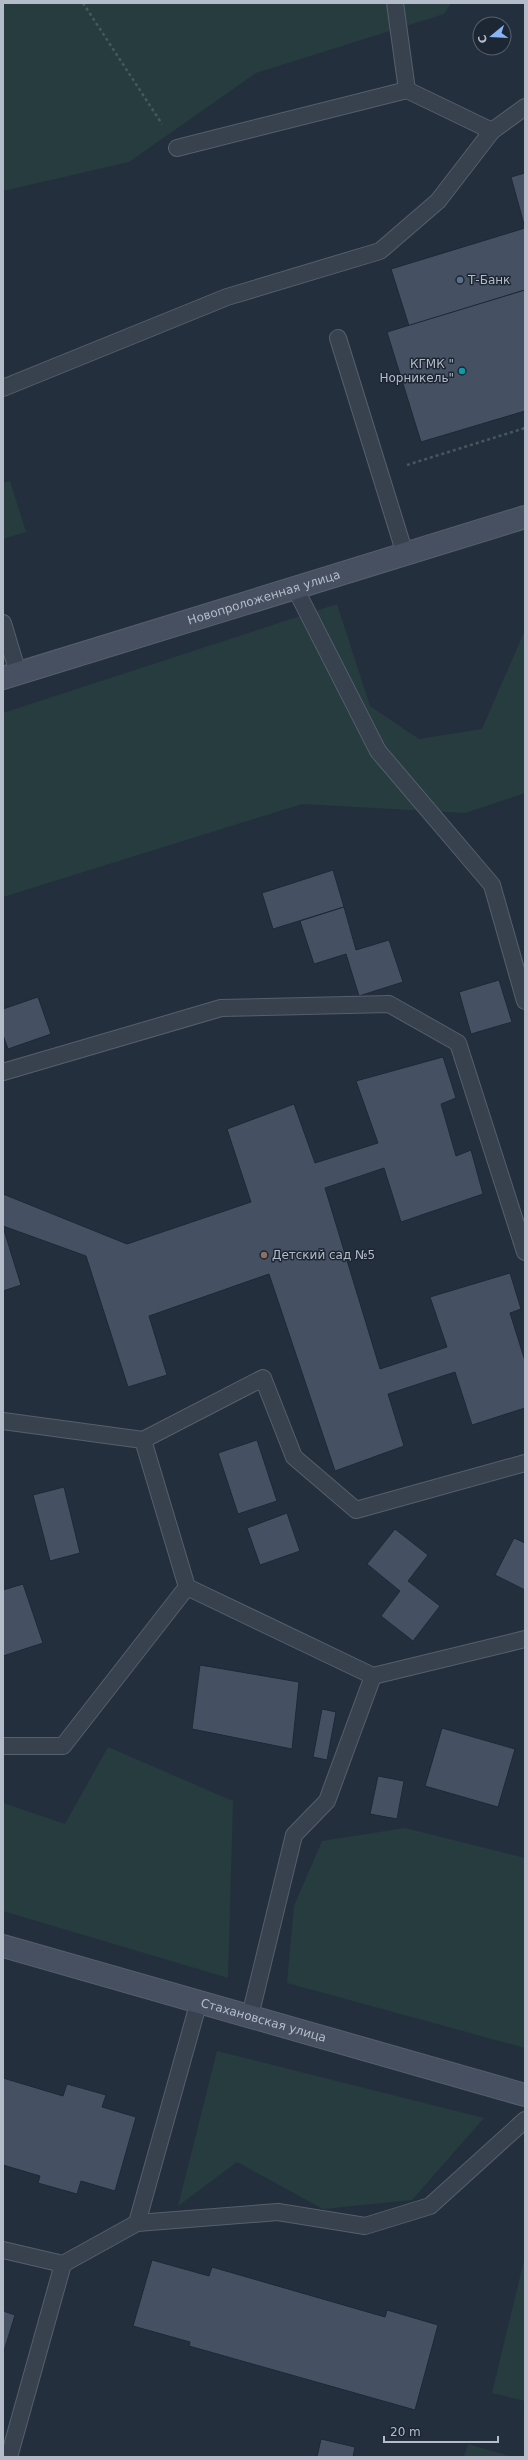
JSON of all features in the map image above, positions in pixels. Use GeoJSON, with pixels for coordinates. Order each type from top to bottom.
{"type":"FeatureCollection","features":[{"type":"Feature","properties":{"kind":"street","name":"Новопроложенная улица"},"geometry":{"type":"LineString","coordinates":[[11,675],[525,517]]}},
{"type":"Feature","properties":{"kind":"street","name":"Стахановская улица"},"geometry":{"type":"LineString","coordinates":[[3,1946],[525,2095]]}},
{"type":"Feature","properties":{"kind":"lane"},"geometry":{"type":"LineString","coordinates":[[395,3],[407,90]]}},
{"type":"Feature","properties":{"kind":"lane"},"geometry":{"type":"LineString","coordinates":[[177,148],[407,90],[492,131]]}},
{"type":"Feature","properties":{"kind":"lane"},"geometry":{"type":"LineString","coordinates":[[3,388],[227,297],[380,251],[438,201],[492,131],[525,107]]}},
{"type":"Feature","properties":{"kind":"lane"},"geometry":{"type":"LineString","coordinates":[[338,338],[406,554]]}},
{"type":"Feature","properties":{"kind":"lane"},"geometry":{"type":"LineString","coordinates":[[295,588],[378,751],[492,885],[525,1001]]}},
{"type":"Feature","properties":{"kind":"lane"},"geometry":{"type":"LineString","coordinates":[[3,623],[11,675]]}},
{"type":"Feature","properties":{"kind":"lane"},"geometry":{"type":"LineString","coordinates":[[3,1072],[221,1008],[389,1004],[458,1043],[525,1252]]}},
{"type":"Feature","properties":{"kind":"lane"},"geometry":{"type":"LineString","coordinates":[[3,1421],[143,1440],[263,1378],[294,1457],[356,1510],[525,1463]]}},
{"type":"Feature","properties":{"kind":"lane"},"geometry":{"type":"LineString","coordinates":[[143,1440],[187,1587],[373,1676],[525,1639]]}},
{"type":"Feature","properties":{"kind":"lane"},"geometry":{"type":"LineString","coordinates":[[3,1746],[63,1746],[187,1587]]}},
{"type":"Feature","properties":{"kind":"lane"},"geometry":{"type":"LineString","coordinates":[[250,2016],[294,1834],[327,1801],[373,1676]]}},
{"type":"Feature","properties":{"kind":"lane"},"geometry":{"type":"LineString","coordinates":[[137,2223],[198,2002]]}},
{"type":"Feature","properties":{"kind":"lane"},"geometry":{"type":"LineString","coordinates":[[3,2250],[63,2264],[137,2223],[278,2212],[365,2226],[430,2206],[525,2120]]}},
{"type":"Feature","properties":{"kind":"lane"},"geometry":{"type":"LineString","coordinates":[[9,2457],[63,2264]]}},
{"type":"Feature","properties":{"kind":"path"},"geometry":{"type":"LineString","coordinates":[[83,3],[177,148]]}},
{"type":"Feature","properties":{"kind":"path"},"geometry":{"type":"LineString","coordinates":[[380,474],[525,428]]}},
{"type":"Feature","properties":{"kind":"green space"},"geometry":{"type":"Polygon","coordinates":[[[3,3],[451,3],[444,14],[256,73],[129,162],[3,191],[3,3]]]}},
{"type":"Feature","properties":{"kind":"green space"},"geometry":{"type":"Polygon","coordinates":[[[10,481],[26,532],[3,539],[3,483],[10,481]]]}},
{"type":"Feature","properties":{"kind":"green space"},"geometry":{"type":"Polygon","coordinates":[[[337,604],[370,706],[419,739],[482,729],[525,630],[525,793],[465,813],[302,804],[3,897],[3,713],[337,604]]]}},
{"type":"Feature","properties":{"kind":"green space"},"geometry":{"type":"Polygon","coordinates":[[[108,1747],[233,1801],[228,1978],[3,1911],[3,1803],[65,1824],[108,1747]]]}},
{"type":"Feature","properties":{"kind":"green space"},"geometry":{"type":"Polygon","coordinates":[[[405,1828],[525,1858],[525,2048],[287,1983],[294,1906],[322,1841],[405,1828]]]}},
{"type":"Feature","properties":{"kind":"green space"},"geometry":{"type":"Polygon","coordinates":[[[217,2051],[484,2118],[412,2200],[323,2209],[237,2162],[178,2206],[217,2051]]]}},
{"type":"Feature","properties":{"kind":"green space"},"geometry":{"type":"Polygon","coordinates":[[[525,2256],[525,2401],[492,2393],[525,2256]]]}},
{"type":"Feature","properties":{"kind":"green space"},"geometry":{"type":"Polygon","coordinates":[[[468,2444],[513,2457],[464,2457],[468,2444]]]}},
{"type":"Feature","properties":{"kind":"building"},"geometry":{"type":"Polygon","coordinates":[[[525,173],[525,228],[511,177],[525,173]]]}},
{"type":"Feature","properties":{"kind":"building","name":"Т-Банк"},"geometry":{"type":"Polygon","coordinates":[[[525,228],[525,290],[409,326],[391,269],[525,228]]]}},
{"type":"Feature","properties":{"kind":"building","name":"КГМК \" Норникель\""},"geometry":{"type":"Polygon","coordinates":[[[525,290],[525,411],[421,442],[387,332],[525,290]]]}},
{"type":"Feature","properties":{"kind":"building"},"geometry":{"type":"Polygon","coordinates":[[[333,870],[344,907],[273,929],[262,893],[333,870]]]}},
{"type":"Feature","properties":{"kind":"building"},"geometry":{"type":"Polygon","coordinates":[[[344,907],[356,950],[389,940],[403,982],[359,996],[346,954],[314,964],[300,921],[344,907]]]}},
{"type":"Feature","properties":{"kind":"building"},"geometry":{"type":"Polygon","coordinates":[[[499,980],[512,1022],[471,1034],[459,992],[499,980]]]}},
{"type":"Feature","properties":{"kind":"building"},"geometry":{"type":"Polygon","coordinates":[[[38,997],[51,1034],[8,1049],[3,1035],[3,1009],[38,997]]]}},
{"type":"Feature","properties":{"kind":"building"},"geometry":{"type":"Polygon","coordinates":[[[443,1057],[456,1098],[441,1104],[456,1156],[471,1150],[483,1194],[401,1222],[384,1168],[325,1188],[380,1369],[447,1347],[430,1297],[510,1273],[521,1309],[510,1313],[525,1361],[525,1408],[472,1425],[455,1372],[388,1394],[404,1446],[335,1471],[269,1274],[149,1316],[167,1375],[128,1387],[86,1256],[3,1226],[3,1194],[127,1244],[251,1202],[227,1129],[294,1104],[315,1163],[378,1143],[356,1081],[443,1057]]]}},
{"type":"Feature","properties":{"kind":"building"},"geometry":{"type":"Polygon","coordinates":[[[3,1227],[21,1285],[3,1291],[3,1227]]]}},
{"type":"Feature","properties":{"kind":"building"},"geometry":{"type":"Polygon","coordinates":[[[257,1440],[277,1501],[238,1514],[218,1453],[257,1440]]]}},
{"type":"Feature","properties":{"kind":"building"},"geometry":{"type":"Polygon","coordinates":[[[64,1487],[80,1553],[50,1561],[33,1495],[64,1487]]]}},
{"type":"Feature","properties":{"kind":"building"},"geometry":{"type":"Polygon","coordinates":[[[287,1513],[300,1551],[260,1565],[247,1528],[287,1513]]]}},
{"type":"Feature","properties":{"kind":"building"},"geometry":{"type":"Polygon","coordinates":[[[395,1529],[428,1555],[408,1581],[440,1606],[413,1641],[381,1616],[400,1591],[367,1564],[395,1529]]]}},
{"type":"Feature","properties":{"kind":"building"},"geometry":{"type":"Polygon","coordinates":[[[514,1538],[525,1543],[525,1590],[495,1575],[514,1538]]]}},
{"type":"Feature","properties":{"kind":"building"},"geometry":{"type":"Polygon","coordinates":[[[23,1584],[43,1643],[3,1656],[3,1590],[23,1584]]]}},
{"type":"Feature","properties":{"kind":"building"},"geometry":{"type":"Polygon","coordinates":[[[200,1665],[299,1682],[292,1749],[192,1729],[200,1665]]]}},
{"type":"Feature","properties":{"kind":"building"},"geometry":{"type":"Polygon","coordinates":[[[322,1709],[336,1712],[327,1760],[313,1757],[322,1709]]]}},
{"type":"Feature","properties":{"kind":"building"},"geometry":{"type":"Polygon","coordinates":[[[442,1728],[515,1749],[498,1807],[425,1786],[442,1728]]]}},
{"type":"Feature","properties":{"kind":"building"},"geometry":{"type":"Polygon","coordinates":[[[378,1776],[404,1781],[397,1819],[370,1814],[378,1776]]]}},
{"type":"Feature","properties":{"kind":"building"},"geometry":{"type":"Polygon","coordinates":[[[3,2078],[63,2096],[67,2084],[106,2095],[102,2107],[136,2117],[115,2191],[81,2181],[77,2194],[38,2183],[40,2176],[3,2165],[3,2078]]]}},
{"type":"Feature","properties":{"kind":"building"},"geometry":{"type":"Polygon","coordinates":[[[152,2260],[209,2276],[212,2267],[385,2317],[387,2310],[438,2325],[415,2410],[189,2346],[190,2342],[133,2326],[152,2260]]]}},
{"type":"Feature","properties":{"kind":"building"},"geometry":{"type":"Polygon","coordinates":[[[3,2311],[15,2315],[3,2354],[3,2311]]]}},
{"type":"Feature","properties":{"kind":"building"},"geometry":{"type":"Polygon","coordinates":[[[321,2439],[355,2447],[353,2457],[317,2457],[321,2439]]]}},
{"type":"Feature","properties":{"kind":"place","name":"Т-Банк"},"geometry":{"type":"Point","coordinates":[460,280]}},
{"type":"Feature","properties":{"kind":"place","name":"КГМК \" Норникель\""},"geometry":{"type":"Point","coordinates":[462,371]}},
{"type":"Feature","properties":{"kind":"place","name":"Детский сад №5"},"geometry":{"type":"Point","coordinates":[264,1255]}}]}
